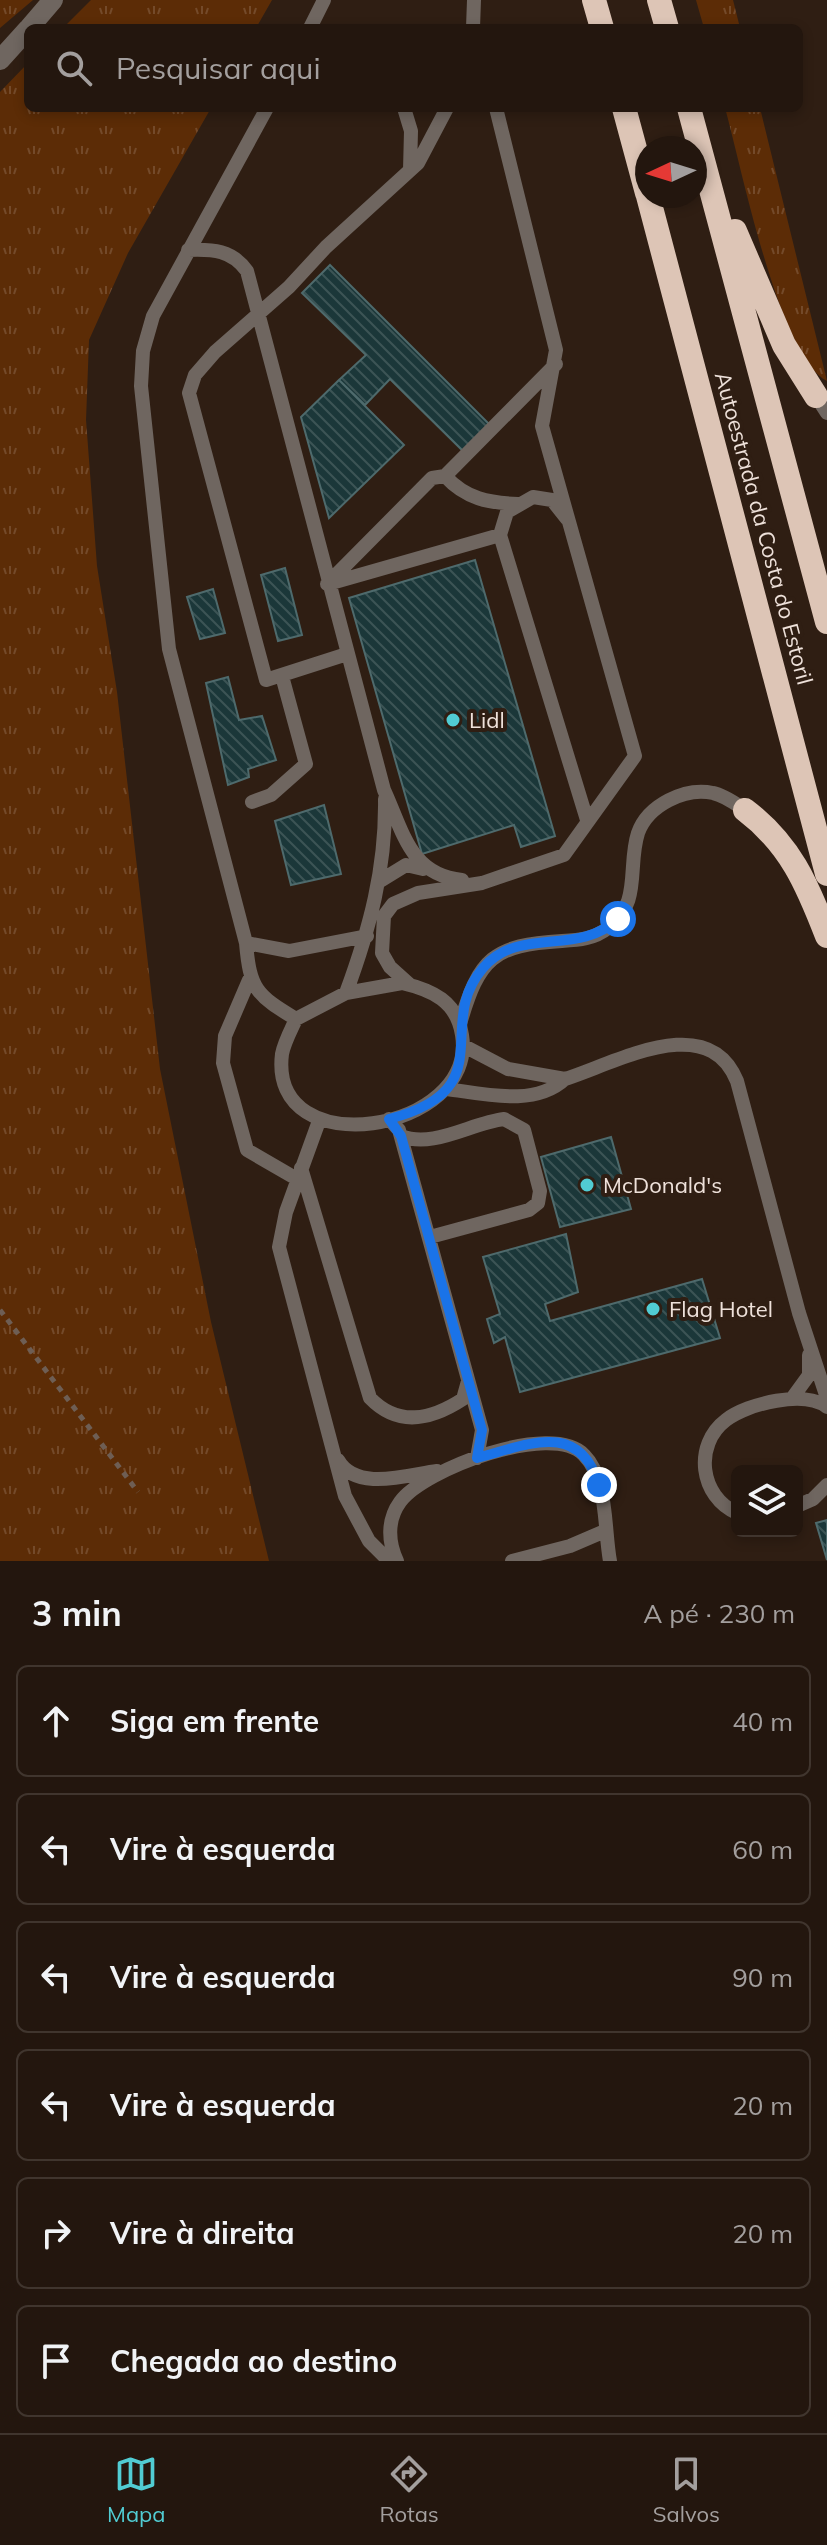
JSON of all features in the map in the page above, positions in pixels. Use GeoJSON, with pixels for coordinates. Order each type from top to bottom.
{"type":"FeatureCollection","features":[{"type":"Feature","properties":{"kind":"highway"},"geometry":{"type":"LineString","coordinates":[[594,0],[601,24]]}},
{"type":"Feature","properties":{"kind":"highway"},"geometry":{"type":"LineString","coordinates":[[659,0],[666,24]]}},
{"type":"Feature","properties":{"kind":"highway","name":"Autoestrada da Costa do Estoril"},"geometry":{"type":"LineString","coordinates":[[625,112],[635,150]]}},
{"type":"Feature","properties":{"kind":"highway","name":"Autoestrada da Costa do Estoril"},"geometry":{"type":"LineString","coordinates":[[690,112],[697,136]]}},
{"type":"Feature","properties":{"kind":"highway"},"geometry":{"type":"LineString","coordinates":[[707,167],[777,332],[823,403]]}},
{"type":"Feature","properties":{"kind":"highway","name":"Autoestrada da Costa do Estoril"},"geometry":{"type":"LineString","coordinates":[[707,174],[827,622]]}},
{"type":"Feature","properties":{"kind":"highway","name":"Autoestrada da Costa do Estoril"},"geometry":{"type":"LineString","coordinates":[[650,208],[827,874]]}},
{"type":"Feature","properties":{"kind":"highway"},"geometry":{"type":"LineString","coordinates":[[745,810],[773,831],[790,855],[827,936]]}},
{"type":"Feature","properties":{"kind":"street"},"geometry":{"type":"LineString","coordinates":[[32,24],[53,0]]}},
{"type":"Feature","properties":{"kind":"street"},"geometry":{"type":"LineString","coordinates":[[0,60],[24,33]]}},
{"type":"Feature","properties":{"kind":"lane"},"geometry":{"type":"LineString","coordinates":[[312,24],[325,0]]}},
{"type":"Feature","properties":{"kind":"lane"},"geometry":{"type":"LineString","coordinates":[[321,24],[325,0]]}},
{"type":"Feature","properties":{"kind":"lane"},"geometry":{"type":"LineString","coordinates":[[473,24],[474,0]]}},
{"type":"Feature","properties":{"kind":"lane"},"geometry":{"type":"LineString","coordinates":[[265,112],[188,250],[149,328],[142,360],[142,400],[169,649],[246,943],[249,980],[225,1036],[223,1063],[247,1150],[301,1168]]}},
{"type":"Feature","properties":{"kind":"lane"},"geometry":{"type":"LineString","coordinates":[[405,112],[411,131],[410,171]]}},
{"type":"Feature","properties":{"kind":"lane"},"geometry":{"type":"LineString","coordinates":[[347,654],[266,680],[189,393],[202,367],[418,163],[445,112]]}},
{"type":"Feature","properties":{"kind":"lane"},"geometry":{"type":"LineString","coordinates":[[410,985],[390,967],[382,953],[384,916],[393,904],[418,893],[482,883],[564,855],[635,756],[573,527],[542,426],[556,364],[556,350],[497,112]]}},
{"type":"Feature","properties":{"kind":"lane"},"geometry":{"type":"LineString","coordinates":[[188,250],[210,249],[239,259],[247,271],[327,584],[384,790],[416,860],[445,879],[482,883]]}},
{"type":"Feature","properties":{"kind":"lane"},"geometry":{"type":"LineString","coordinates":[[327,584],[432,478],[445,476],[556,364]]}},
{"type":"Feature","properties":{"kind":"lane"},"geometry":{"type":"LineString","coordinates":[[445,476],[456,488],[486,503],[518,504]]}},
{"type":"Feature","properties":{"kind":"lane"},"geometry":{"type":"LineString","coordinates":[[573,527],[552,500],[533,497],[507,512],[500,535],[587,820]]}},
{"type":"Feature","properties":{"kind":"lane"},"geometry":{"type":"LineString","coordinates":[[327,584],[500,535]]}},
{"type":"Feature","properties":{"kind":"lane"},"geometry":{"type":"LineString","coordinates":[[252,802],[271,795],[306,764],[282,676]]}},
{"type":"Feature","properties":{"kind":"lane"},"geometry":{"type":"LineString","coordinates":[[346,993],[367,936],[380,881],[384,790]]}},
{"type":"Feature","properties":{"kind":"lane"},"geometry":{"type":"LineString","coordinates":[[460,1024],[472,984],[484,967],[500,954],[527,944],[593,937],[618,919],[631,894],[637,835],[655,809],[674,798],[715,793],[745,810]]}},
{"type":"Feature","properties":{"kind":"lane"},"geometry":{"type":"LineString","coordinates":[[380,881],[406,865],[431,870]]}},
{"type":"Feature","properties":{"kind":"lane"},"geometry":{"type":"LineString","coordinates":[[246,943],[289,951],[367,936]]}},
{"type":"Feature","properties":{"kind":"lane"},"geometry":{"type":"LineString","coordinates":[[249,980],[271,1005],[296,1019]]}},
{"type":"Feature","properties":{"kind":"lane"},"geometry":{"type":"LineString","coordinates":[[402,983],[427,989],[450,1003],[460,1024],[464,1046],[458,1075],[447,1089],[414,1113],[389,1119],[319,1121],[298,1109],[284,1083],[282,1053],[296,1019],[346,993],[402,983]]}},
{"type":"Feature","properties":{"kind":"lane"},"geometry":{"type":"LineString","coordinates":[[447,1089],[531,1096],[553,1090],[565,1079],[682,1043],[711,1048],[729,1063],[737,1081],[806,1337],[827,1398]]}},
{"type":"Feature","properties":{"kind":"lane"},"geometry":{"type":"LineString","coordinates":[[464,1046],[508,1069],[565,1079]]}},
{"type":"Feature","properties":{"kind":"lane"},"geometry":{"type":"LineString","coordinates":[[389,1119],[401,1136],[482,1430],[477,1458]]}},
{"type":"Feature","properties":{"kind":"lane"},"geometry":{"type":"LineString","coordinates":[[401,1136],[412,1140],[428,1139],[504,1119],[524,1130],[540,1191],[538,1203],[529,1210],[430,1237]]}},
{"type":"Feature","properties":{"kind":"lane"},"geometry":{"type":"LineString","coordinates":[[319,1121],[279,1237],[349,1506],[369,1541],[389,1561]]}},
{"type":"Feature","properties":{"kind":"lane"},"geometry":{"type":"LineString","coordinates":[[301,1168],[370,1398],[385,1414],[405,1419],[452,1406],[463,1399],[468,1381]]}},
{"type":"Feature","properties":{"kind":"lane"},"geometry":{"type":"LineString","coordinates":[[793,1397],[809,1375],[806,1337]]}},
{"type":"Feature","properties":{"kind":"lane"},"geometry":{"type":"LineString","coordinates":[[731,1510],[722,1505],[708,1485],[704,1459],[710,1441],[731,1417],[793,1397],[814,1400],[827,1407]]}},
{"type":"Feature","properties":{"kind":"lane"},"geometry":{"type":"LineString","coordinates":[[397,1561],[390,1526],[396,1508],[412,1491],[448,1470],[477,1458],[549,1442],[576,1448],[594,1471],[610,1561]]}},
{"type":"Feature","properties":{"kind":"lane"},"geometry":{"type":"LineString","coordinates":[[333,1453],[342,1468],[356,1477],[367,1479],[448,1470]]}},
{"type":"Feature","properties":{"kind":"lane"},"geometry":{"type":"LineString","coordinates":[[803,1503],[813,1499],[827,1485]]}},
{"type":"Feature","properties":{"kind":"lane"},"geometry":{"type":"LineString","coordinates":[[512,1561],[570,1546],[605,1531]]}},
{"type":"Feature","properties":{"kind":"path"},"geometry":{"type":"LineString","coordinates":[[0,1310],[138,1492]]}},
{"type":"Feature","properties":{"kind":"green space"},"geometry":{"type":"Polygon","coordinates":[[[0,0],[33,0],[0,28],[0,0]]]}},
{"type":"Feature","properties":{"kind":"green space"},"geometry":{"type":"Polygon","coordinates":[[[91,0],[272,0],[258,24],[67,24],[91,0]]]}},
{"type":"Feature","properties":{"kind":"green space"},"geometry":{"type":"Polygon","coordinates":[[[696,0],[733,0],[739,24],[703,24],[696,0]]]}},
{"type":"Feature","properties":{"kind":"green space"},"geometry":{"type":"Polygon","coordinates":[[[24,67],[24,112],[209,112],[128,253],[89,340],[86,420],[97,566],[117,692],[160,1069],[211,1322],[269,1561],[0,1561],[0,92],[24,67]]]}},
{"type":"Feature","properties":{"kind":"green space"},"geometry":{"type":"Polygon","coordinates":[[[726,112],[761,112],[827,381],[809,365],[793,337],[764,257],[726,112]]]}},
{"type":"Feature","properties":{"kind":"building"},"geometry":{"type":"Polygon","coordinates":[[[330,265],[491,426],[464,452],[390,379],[365,405],[339,380],[366,355],[302,293],[330,265]]]}},
{"type":"Feature","properties":{"kind":"building"},"geometry":{"type":"Polygon","coordinates":[[[339,380],[404,445],[329,518],[301,417],[339,380]]]}},
{"type":"Feature","properties":{"kind":"building","name":"Lidl"},"geometry":{"type":"Polygon","coordinates":[[[475,560],[555,836],[521,847],[514,825],[422,854],[349,598],[475,560]]]}},
{"type":"Feature","properties":{"kind":"building"},"geometry":{"type":"Polygon","coordinates":[[[285,568],[302,635],[278,641],[261,575],[285,568]]]}},
{"type":"Feature","properties":{"kind":"building"},"geometry":{"type":"Polygon","coordinates":[[[213,589],[225,633],[200,639],[187,597],[213,589]]]}},
{"type":"Feature","properties":{"kind":"building"},"geometry":{"type":"Polygon","coordinates":[[[228,677],[239,720],[262,716],[276,760],[248,769],[249,777],[228,785],[206,683],[228,677]]]}},
{"type":"Feature","properties":{"kind":"building"},"geometry":{"type":"Polygon","coordinates":[[[324,805],[341,874],[291,885],[275,821],[324,805]]]}},
{"type":"Feature","properties":{"kind":"building","name":"McDonald's"},"geometry":{"type":"Polygon","coordinates":[[[611,1137],[631,1209],[560,1227],[541,1157],[611,1137]]]}},
{"type":"Feature","properties":{"kind":"building","name":"Flag Hotel"},"geometry":{"type":"Polygon","coordinates":[[[566,1234],[578,1292],[545,1304],[550,1321],[702,1279],[720,1338],[520,1392],[505,1337],[494,1343],[487,1319],[500,1314],[483,1257],[566,1234]]]}},
{"type":"Feature","properties":{"kind":"building"},"geometry":{"type":"Polygon","coordinates":[[[827,1520],[827,1560],[816,1523],[827,1520]]]}},
{"type":"Feature","properties":{"kind":"place","name":"Lidl"},"geometry":{"type":"Point","coordinates":[453,720]}},
{"type":"Feature","properties":{"kind":"place","name":"McDonald's"},"geometry":{"type":"Point","coordinates":[587,1185]}},
{"type":"Feature","properties":{"kind":"place","name":"Flag Hotel"},"geometry":{"type":"Point","coordinates":[653,1309]}},
{"type":"Feature","properties":{"kind":"route"},"geometry":{"type":"LineString","coordinates":[[599,1485],[583,1453],[559,1442],[527,1445],[477,1458],[482,1430],[401,1136],[389,1119],[414,1113],[447,1089],[458,1075],[464,1046],[460,1024],[472,984],[492,959],[520,945],[593,937],[618,919]]}}]}
